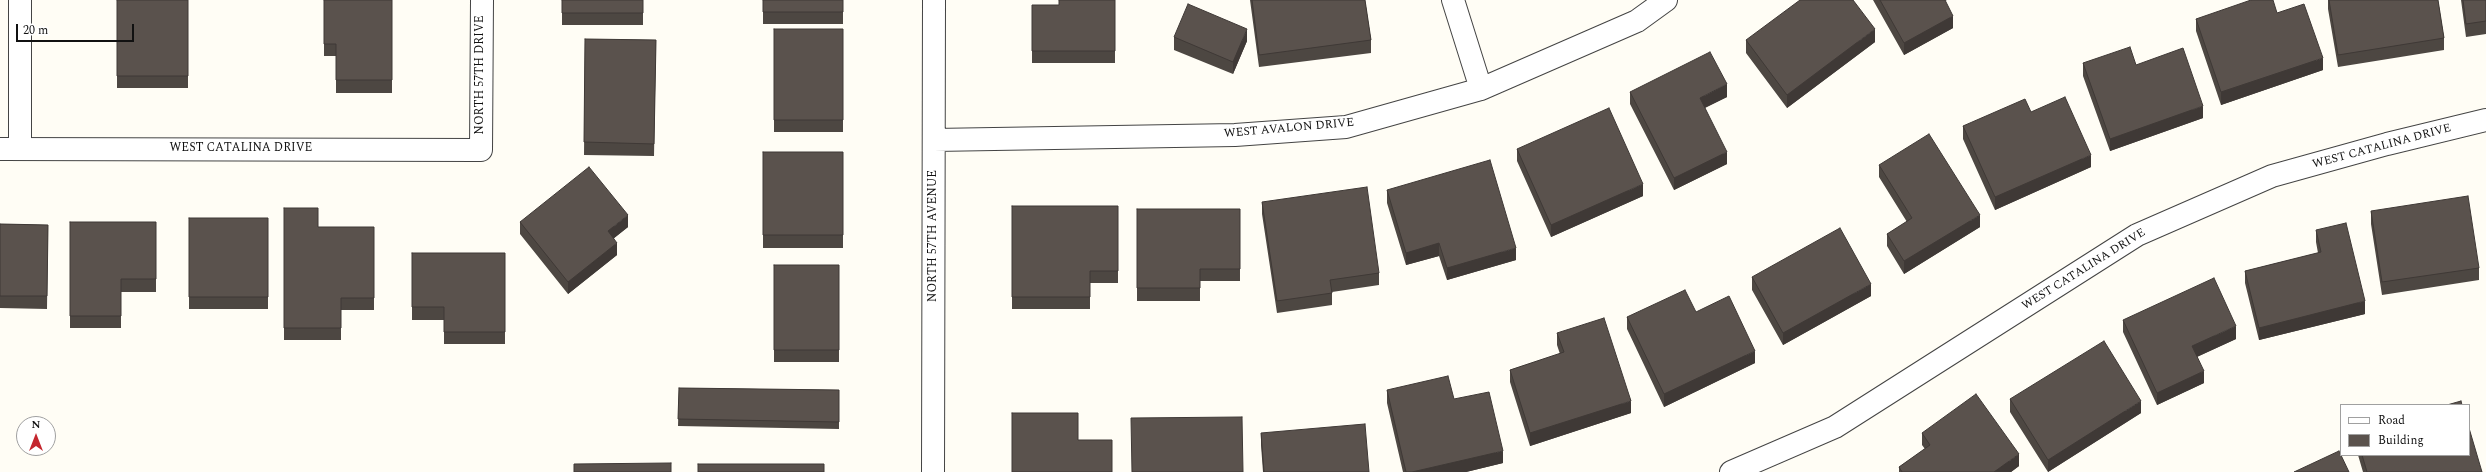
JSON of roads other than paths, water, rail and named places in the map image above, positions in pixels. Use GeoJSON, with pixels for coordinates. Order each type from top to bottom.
{"type":"FeatureCollection","features":[{"type":"Feature","properties":{"kind":"street"},"geometry":{"type":"LineString","coordinates":[[10,149],[20,0]]}},
{"type":"Feature","properties":{"kind":"street","name":"NORTH 57TH DRIVE"},"geometry":{"type":"LineString","coordinates":[[481,150],[482,0]]}},
{"type":"Feature","properties":{"kind":"street","name":"NORTH 57TH AVENUE"},"geometry":{"type":"LineString","coordinates":[[933,472],[934,0]]}},
{"type":"Feature","properties":{"kind":"street"},"geometry":{"type":"LineString","coordinates":[[1453,0],[1481,89]]}},
{"type":"Feature","properties":{"kind":"street","name":"WEST AVALON DRIVE"},"geometry":{"type":"LineString","coordinates":[[934,140],[1235,135],[1346,127],[1481,89],[1637,22],[1666,0]]}},
{"type":"Feature","properties":{"kind":"street","name":"WEST CATALINA DRIVE"},"geometry":{"type":"LineString","coordinates":[[1731,472],[1835,427],[2137,235],[2272,176],[2387,144],[2486,120]]}},
{"type":"Feature","properties":{"kind":"street","name":"WEST CATALINA DRIVE"},"geometry":{"type":"LineString","coordinates":[[10,149],[481,150]]}}]}
